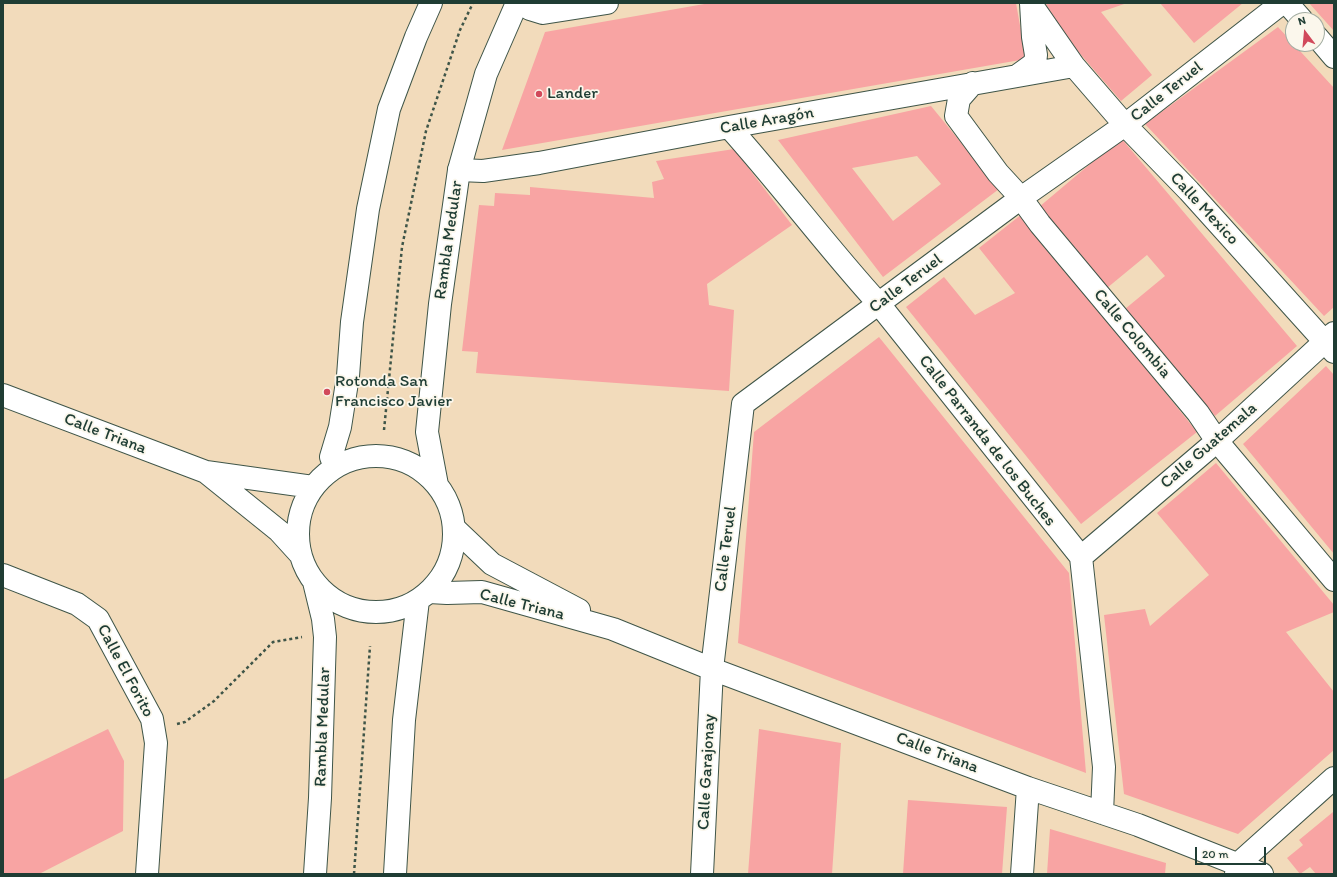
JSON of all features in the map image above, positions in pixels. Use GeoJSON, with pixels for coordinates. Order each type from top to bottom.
{"type":"FeatureCollection","features":[{"type":"Feature","properties":{"kind":"street"},"geometry":{"type":"LineString","coordinates":[[335,467],[331,457],[340,427],[348,376],[352,322],[368,209],[389,109],[416,37],[431,3]]}},
{"type":"Feature","properties":{"kind":"street","name":"Rambla Medular"},"geometry":{"type":"LineString","coordinates":[[437,485],[427,432],[440,304],[459,170],[486,74],[517,3]]}},
{"type":"Feature","properties":{"kind":"street"},"geometry":{"type":"LineString","coordinates":[[521,3],[530,9],[543,13],[607,3]]}},
{"type":"Feature","properties":{"kind":"street","name":"Calle Teruel"},"geometry":{"type":"LineString","coordinates":[[712,669],[744,404],[1021,198],[1125,125],[1282,3]]}},
{"type":"Feature","properties":{"kind":"street"},"geometry":{"type":"LineString","coordinates":[[1287,3],[1295,12]]}},
{"type":"Feature","properties":{"kind":"street"},"geometry":{"type":"LineString","coordinates":[[1017,76],[1035,62],[1036,55],[1031,4]]}},
{"type":"Feature","properties":{"kind":"street","name":"Calle Mexico"},"geometry":{"type":"LineString","coordinates":[[1031,4],[1074,66],[1125,125],[1331,342]]}},
{"type":"Feature","properties":{"kind":"street"},"geometry":{"type":"LineString","coordinates":[[1325,46],[1334,57]]}},
{"type":"Feature","properties":{"kind":"street","name":"Calle Aragón"},"geometry":{"type":"LineString","coordinates":[[459,170],[483,171],[539,163],[729,127],[1074,66]]}},
{"type":"Feature","properties":{"kind":"street","name":"Calle Colombia"},"geometry":{"type":"LineString","coordinates":[[973,83],[959,99],[956,116],[998,173],[1021,198],[1040,224],[1198,413],[1218,441],[1334,580]]}},
{"type":"Feature","properties":{"kind":"street","name":"Calle Parranda de los Buches"},"geometry":{"type":"LineString","coordinates":[[729,127],[857,280],[879,304],[1081,557]]}},
{"type":"Feature","properties":{"kind":"street","name":"Calle Guatemala"},"geometry":{"type":"LineString","coordinates":[[1081,557],[1218,441],[1331,342]]}},
{"type":"Feature","properties":{"kind":"street","name":"Calle Triana"},"geometry":{"type":"LineString","coordinates":[[3,395],[206,472],[313,487]]}},
{"type":"Feature","properties":{"kind":"street"},"geometry":{"type":"LineString","coordinates":[[389,457],[415,467],[437,485],[449,506],[454,528],[452,552],[444,574],[423,596],[396,610],[372,612],[349,608],[328,596],[314,582],[299,553],[298,522],[304,504],[313,487],[335,467],[361,458],[389,457]]}},
{"type":"Feature","properties":{"kind":"street","name":"Calle Triana"},"geometry":{"type":"LineString","coordinates":[[206,472],[279,531],[299,553]]}},
{"type":"Feature","properties":{"kind":"street","name":"Calle Triana"},"geometry":{"type":"LineString","coordinates":[[454,528],[492,564],[613,629]]}},
{"type":"Feature","properties":{"kind":"street"},"geometry":{"type":"LineString","coordinates":[[1081,557],[1104,767],[1102,813]]}},
{"type":"Feature","properties":{"kind":"street","name":"Calle El Forito"},"geometry":{"type":"LineString","coordinates":[[3,575],[77,604],[98,619],[152,719],[156,743],[147,874]]}},
{"type":"Feature","properties":{"kind":"street","name":"Rambla Medular"},"geometry":{"type":"LineString","coordinates":[[314,582],[326,637],[320,798],[315,874]]}},
{"type":"Feature","properties":{"kind":"street","name":"Calle Triana"},"geometry":{"type":"LineString","coordinates":[[423,596],[482,592],[613,629],[712,669],[1028,788],[1138,825],[1236,869],[1262,874]]}},
{"type":"Feature","properties":{"kind":"street"},"geometry":{"type":"LineString","coordinates":[[395,874],[404,720],[423,596]]}},
{"type":"Feature","properties":{"kind":"street","name":"Calle Garajonay"},"geometry":{"type":"LineString","coordinates":[[702,874],[712,669]]}},
{"type":"Feature","properties":{"kind":"street"},"geometry":{"type":"LineString","coordinates":[[1236,869],[1334,778]]}},
{"type":"Feature","properties":{"kind":"street"},"geometry":{"type":"LineString","coordinates":[[1022,874],[1028,788]]}},
{"type":"Feature","properties":{"kind":"path"},"geometry":{"type":"LineString","coordinates":[[384,430],[402,247],[426,131],[460,30],[473,3]]}},
{"type":"Feature","properties":{"kind":"path"},"geometry":{"type":"LineString","coordinates":[[154,730],[185,722],[214,701],[273,642],[306,636]]}},
{"type":"Feature","properties":{"kind":"path"},"geometry":{"type":"LineString","coordinates":[[354,874],[370,646]]}},
{"type":"Feature","properties":{"kind":"building"},"geometry":{"type":"Polygon","coordinates":[[[710,3],[1016,3],[1026,59],[502,150],[545,32],[710,3]]]}},
{"type":"Feature","properties":{"kind":"building"},"geometry":{"type":"Polygon","coordinates":[[[1046,3],[1127,3],[1101,12],[1152,75],[1121,101],[1049,18],[1046,3]]]}},
{"type":"Feature","properties":{"kind":"building"},"geometry":{"type":"Polygon","coordinates":[[[1160,3],[1243,3],[1194,43],[1160,3]]]}},
{"type":"Feature","properties":{"kind":"building"},"geometry":{"type":"Polygon","coordinates":[[[1309,3],[1334,3],[1334,31],[1325,21],[1325,12],[1317,12],[1309,3]]]}},
{"type":"Feature","properties":{"kind":"building"},"geometry":{"type":"Polygon","coordinates":[[[1278,27],[1285,35],[1285,52],[1301,52],[1334,88],[1334,307],[1324,316],[1145,124],[1278,27]]]}},
{"type":"Feature","properties":{"kind":"building"},"geometry":{"type":"Polygon","coordinates":[[[931,106],[999,189],[883,277],[778,140],[931,106]],[[917,156],[852,168],[893,221],[941,184],[917,156]]]}},
{"type":"Feature","properties":{"kind":"building"},"geometry":{"type":"Polygon","coordinates":[[[1121,138],[1297,346],[1215,416],[1125,309],[1165,276],[1147,255],[1107,288],[1039,207],[1121,138]]]}},
{"type":"Feature","properties":{"kind":"building"},"geometry":{"type":"Polygon","coordinates":[[[734,149],[792,225],[707,284],[709,305],[734,310],[729,391],[476,373],[478,352],[462,351],[479,205],[494,206],[495,193],[530,195],[530,187],[654,198],[652,182],[664,179],[656,161],[734,149]]]}},
{"type":"Feature","properties":{"kind":"building"},"geometry":{"type":"Polygon","coordinates":[[[1022,214],[1197,432],[1081,524],[906,307],[944,277],[975,315],[1015,293],[979,248],[1022,214]]]}},
{"type":"Feature","properties":{"kind":"building"},"geometry":{"type":"Polygon","coordinates":[[[879,337],[1069,573],[1086,773],[738,643],[754,432],[879,337]]]}},
{"type":"Feature","properties":{"kind":"building"},"geometry":{"type":"Polygon","coordinates":[[[1326,366],[1334,375],[1334,554],[1243,444],[1326,366]]]}},
{"type":"Feature","properties":{"kind":"building"},"geometry":{"type":"Polygon","coordinates":[[[1216,463],[1334,605],[1334,612],[1286,632],[1334,692],[1334,750],[1238,834],[1124,794],[1104,615],[1145,609],[1150,626],[1209,575],[1157,513],[1216,463]]]}},
{"type":"Feature","properties":{"kind":"building"},"geometry":{"type":"Polygon","coordinates":[[[108,729],[124,761],[123,831],[39,874],[3,874],[3,780],[108,729]]]}},
{"type":"Feature","properties":{"kind":"building"},"geometry":{"type":"Polygon","coordinates":[[[759,729],[841,743],[832,874],[748,874],[759,729]]]}},
{"type":"Feature","properties":{"kind":"building"},"geometry":{"type":"Polygon","coordinates":[[[908,800],[1007,807],[1002,874],[903,874],[908,800]]]}},
{"type":"Feature","properties":{"kind":"building"},"geometry":{"type":"Polygon","coordinates":[[[1333,812],[1334,874],[1316,874],[1310,867],[1300,874],[1287,858],[1303,845],[1299,840],[1333,812]]]}},
{"type":"Feature","properties":{"kind":"building"},"geometry":{"type":"Polygon","coordinates":[[[1050,829],[1166,863],[1165,874],[1047,874],[1050,829]]]}},
{"type":"Feature","properties":{"kind":"place","name":"Lander"},"geometry":{"type":"Point","coordinates":[539,94]}},
{"type":"Feature","properties":{"kind":"place","name":"Rotonda San Francisco Javier"},"geometry":{"type":"Point","coordinates":[327,392]}}]}
